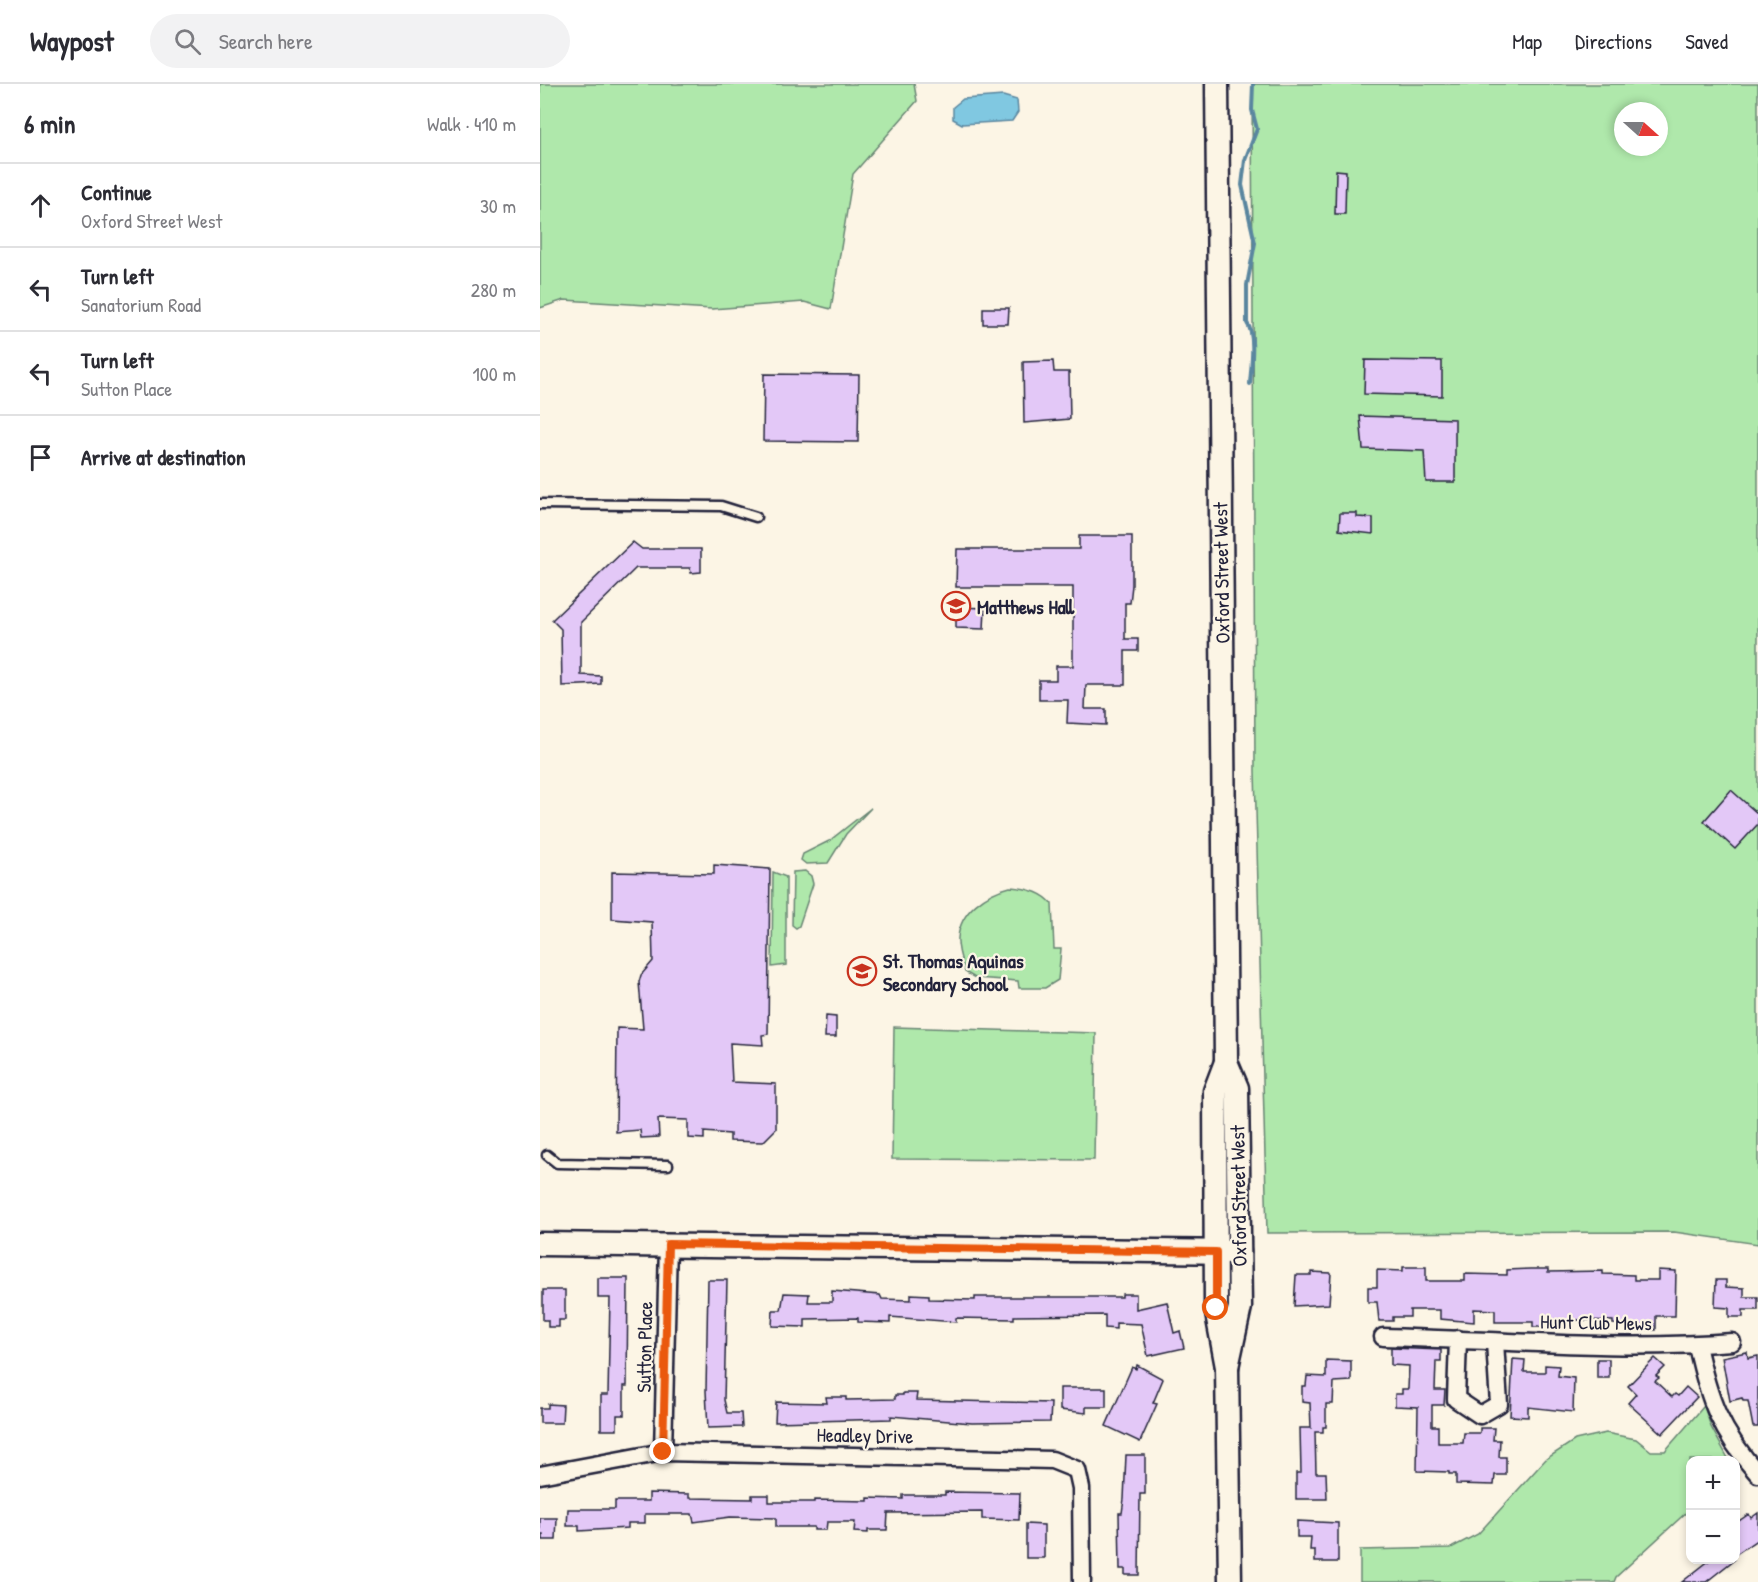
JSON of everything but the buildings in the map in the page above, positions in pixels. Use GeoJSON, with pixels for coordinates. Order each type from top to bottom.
{"type":"FeatureCollection","features":[{"type":"Feature","properties":{"kind":"main road","name":"Oxford Street West"},"geometry":{"type":"LineString","coordinates":[[1217,84],[1226,1062],[1215,1091],[1216,1308],[1227,1367],[1230,1582]]}},
{"type":"Feature","properties":{"kind":"main road","name":"Oxford Street West"},"geometry":{"type":"LineString","coordinates":[[1226,1062],[1237,1088],[1240,1307],[1227,1367]]}},
{"type":"Feature","properties":{"kind":"main road"},"geometry":{"type":"LineString","coordinates":[[540,1244],[1239,1252]]}},
{"type":"Feature","properties":{"kind":"street","name":"Sutton Place"},"geometry":{"type":"LineString","coordinates":[[663,1452],[668,1244]]}},
{"type":"Feature","properties":{"kind":"street","name":"Hunt Club Mews"},"geometry":{"type":"LineString","coordinates":[[1383,1337],[1495,1342],[1697,1345],[1732,1342]]}},
{"type":"Feature","properties":{"kind":"street"},"geometry":{"type":"LineString","coordinates":[[1458,1339],[1456,1399],[1480,1415],[1499,1404],[1495,1342]]}},
{"type":"Feature","properties":{"kind":"street"},"geometry":{"type":"LineString","coordinates":[[1697,1345],[1706,1388],[1720,1420],[1733,1445],[1758,1474]]}},
{"type":"Feature","properties":{"kind":"street","name":"Headley Drive"},"geometry":{"type":"LineString","coordinates":[[540,1475],[663,1452],[1052,1460],[1077,1470],[1081,1488],[1082,1582]]}},
{"type":"Feature","properties":{"kind":"lane"},"geometry":{"type":"LineString","coordinates":[[540,504],[721,506],[756,517]]}},
{"type":"Feature","properties":{"kind":"lane"},"geometry":{"type":"LineString","coordinates":[[548,1155],[557,1163],[668,1165]]}},
{"type":"Feature","properties":{"kind":"green space"},"geometry":{"type":"Polygon","coordinates":[[[540,84],[914,84],[917,101],[853,174],[831,309],[804,302],[712,309],[564,300],[540,308],[540,84]]]}},
{"type":"Feature","properties":{"kind":"green space"},"geometry":{"type":"Polygon","coordinates":[[[1252,84],[1758,84],[1758,1244],[1674,1232],[1267,1233],[1255,771],[1252,84]]]}},
{"type":"Feature","properties":{"kind":"green space"},"geometry":{"type":"Polygon","coordinates":[[[871,808],[846,834],[828,863],[806,864],[801,860],[803,854],[829,841],[871,808]]]}},
{"type":"Feature","properties":{"kind":"green space"},"geometry":{"type":"Polygon","coordinates":[[[805,871],[811,876],[813,884],[799,926],[796,928],[792,925],[793,872],[805,871]]]}},
{"type":"Feature","properties":{"kind":"green space"},"geometry":{"type":"Polygon","coordinates":[[[773,872],[786,877],[786,965],[772,967],[773,872]]]}},
{"type":"Feature","properties":{"kind":"green space"},"geometry":{"type":"Polygon","coordinates":[[[1010,887],[1033,891],[1044,896],[1052,904],[1054,949],[1061,949],[1058,980],[1045,988],[1019,988],[1018,981],[975,978],[965,972],[958,942],[964,919],[984,899],[1010,887]]]}},
{"type":"Feature","properties":{"kind":"green space"},"geometry":{"type":"Polygon","coordinates":[[[894,1027],[1096,1033],[1094,1160],[892,1159],[894,1027]]]}},
{"type":"Feature","properties":{"kind":"green space"},"geometry":{"type":"Polygon","coordinates":[[[1704,1406],[1711,1427],[1727,1456],[1686,1456],[1686,1513],[1616,1577],[1614,1582],[1360,1582],[1360,1550],[1451,1548],[1478,1534],[1546,1459],[1575,1440],[1606,1433],[1636,1439],[1651,1451],[1665,1451],[1704,1406]]]}},
{"type":"Feature","properties":{"kind":"water"},"geometry":{"type":"Polygon","coordinates":[[[1003,96],[1017,100],[1018,112],[1012,121],[962,124],[953,119],[953,107],[963,99],[1003,96]]]}},
{"type":"Feature","properties":{"kind":"waterway"},"geometry":{"type":"LineString","coordinates":[[1250,384],[1252,343],[1247,323],[1247,285],[1255,243],[1242,185],[1245,160],[1257,129],[1252,110],[1253,84]]}},
{"type":"Feature","properties":{"kind":"place","name":"Matthews Hall"},"geometry":{"type":"Point","coordinates":[956,606]}},
{"type":"Feature","properties":{"kind":"place","name":"St. Thomas Aquinas Secondary School"},"geometry":{"type":"Point","coordinates":[862,971]}},
{"type":"Feature","properties":{"kind":"route"},"geometry":{"type":"LineString","coordinates":[[663,1452],[668,1244],[1216,1252],[1216,1308]]}}]}
